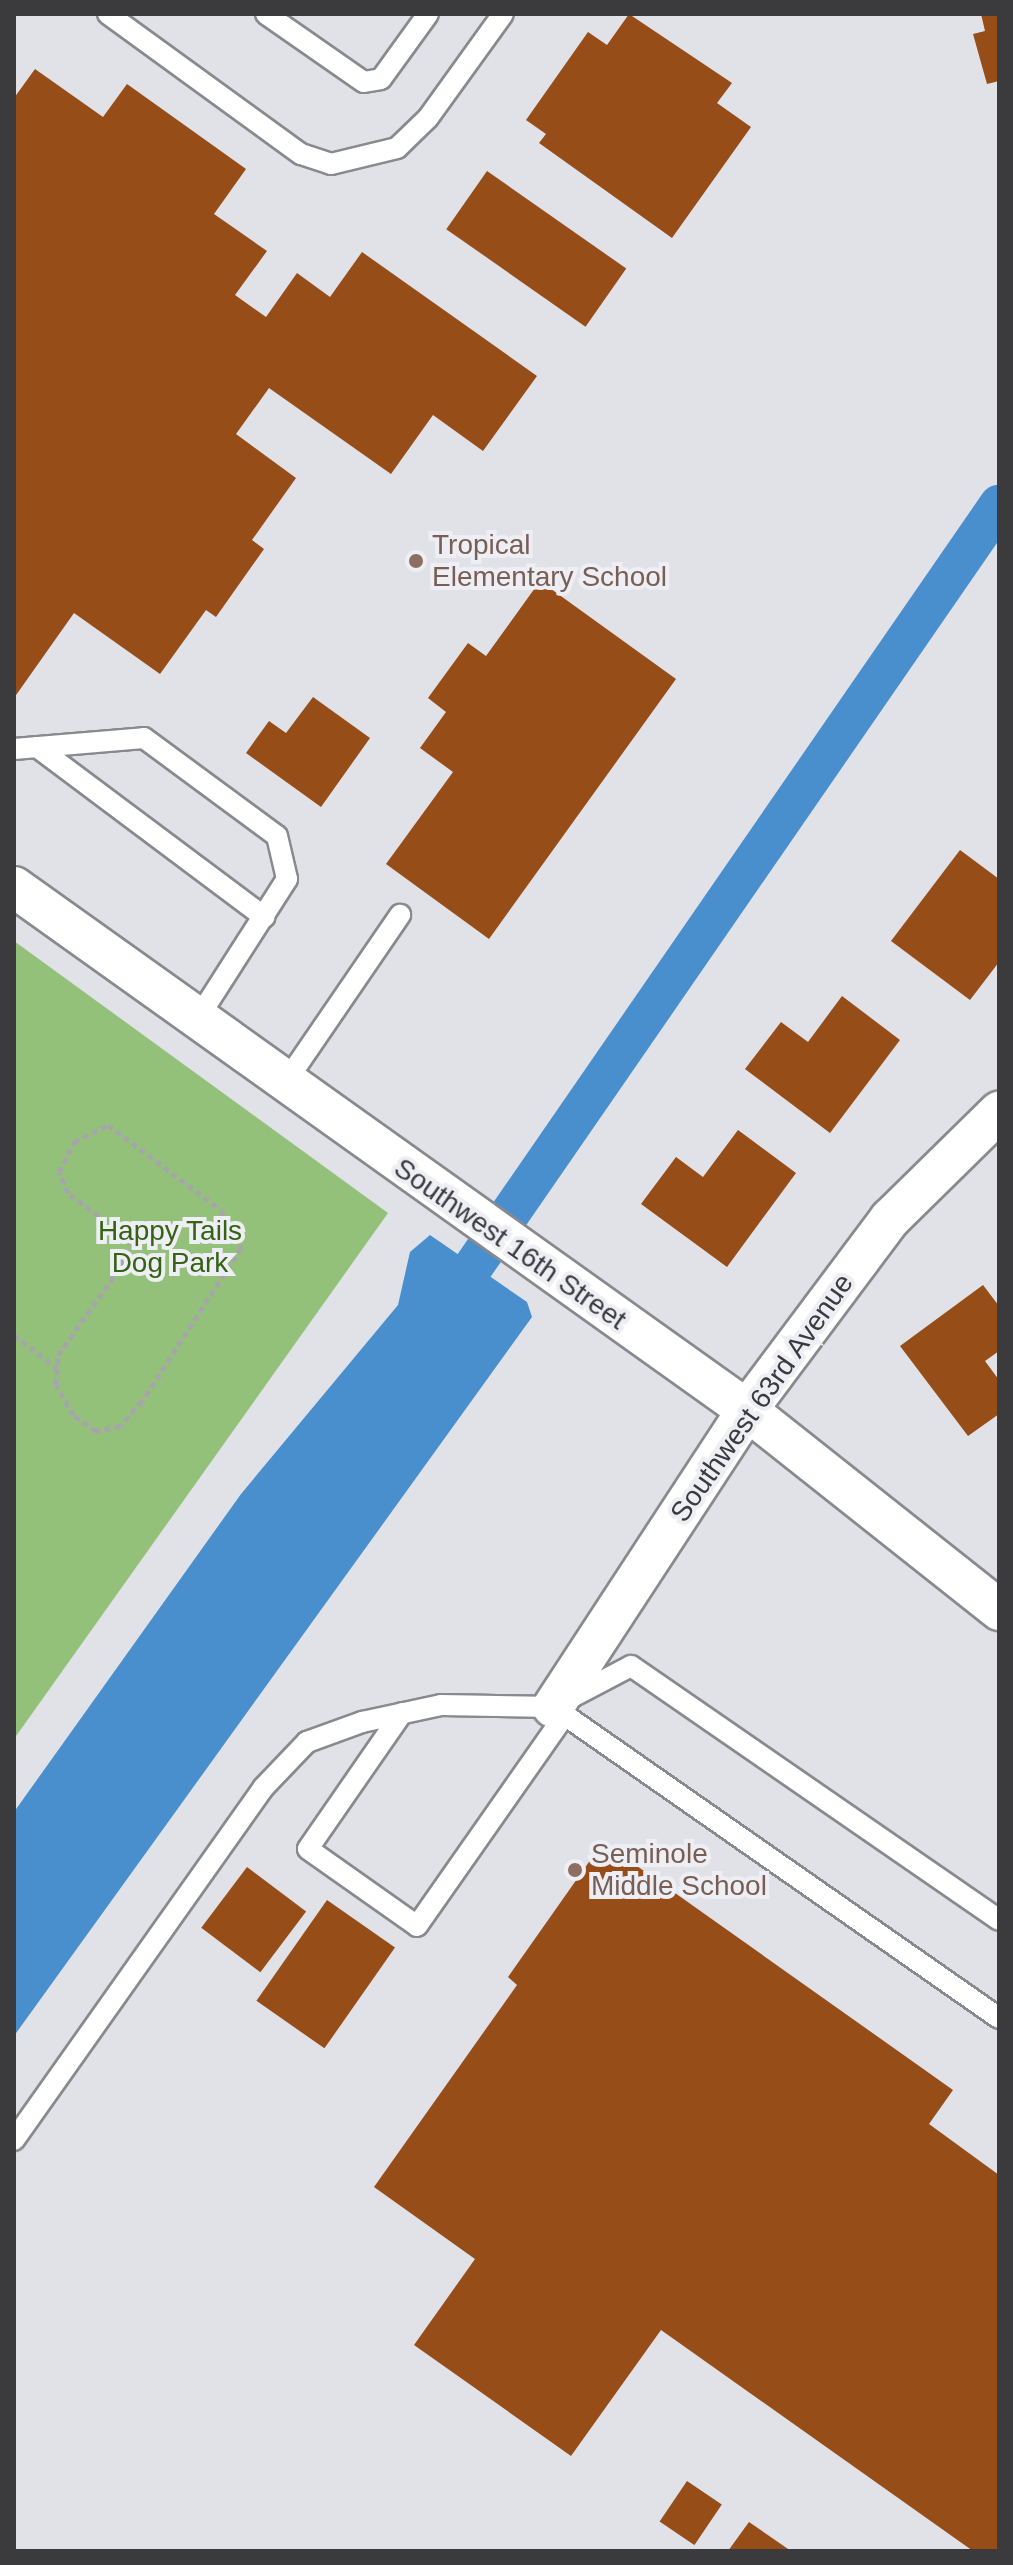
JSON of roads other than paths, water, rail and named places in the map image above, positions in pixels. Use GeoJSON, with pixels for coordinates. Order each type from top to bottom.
{"type":"FeatureCollection","features":[{"type":"Feature","properties":{"kind":"street","name":"Southwest 16th Street"},"geometry":{"type":"LineString","coordinates":[[14,887],[559,1282],[747,1410],[999,1610]]}},
{"type":"Feature","properties":{"kind":"street","name":"Southwest 63rd Avenue"},"geometry":{"type":"LineString","coordinates":[[559,1711],[747,1410],[890,1219],[999,1112]]}},
{"type":"Feature","properties":{"kind":"lane"},"geometry":{"type":"LineString","coordinates":[[108,14],[301,154],[331,164],[397,148],[428,118],[503,14]]}},
{"type":"Feature","properties":{"kind":"lane"},"geometry":{"type":"LineString","coordinates":[[266,14],[364,82],[381,79],[428,14]]}},
{"type":"Feature","properties":{"kind":"lane"},"geometry":{"type":"LineString","coordinates":[[14,749],[144,738],[277,836],[287,879],[197,1020]]}},
{"type":"Feature","properties":{"kind":"lane"},"geometry":{"type":"LineString","coordinates":[[37,747],[264,917]]}},
{"type":"Feature","properties":{"kind":"lane"},"geometry":{"type":"LineString","coordinates":[[285,1083],[400,915]]}},
{"type":"Feature","properties":{"kind":"lane"},"geometry":{"type":"LineString","coordinates":[[402,1713],[308,1849],[417,1926],[559,1711],[631,1666],[999,1920]]}},
{"type":"Feature","properties":{"kind":"lane"},"geometry":{"type":"LineString","coordinates":[[14,2140],[263,1788],[307,1742],[402,1713],[441,1705],[559,1711],[999,2018]]}},
{"type":"Feature","properties":{"kind":"water"},"geometry":{"type":"Polygon","coordinates":[[[430,1235],[527,1302],[532,1317],[14,2036],[14,1812],[241,1494],[398,1305],[410,1252],[430,1235]]]}},
{"type":"Feature","properties":{"kind":"waterway"},"geometry":{"type":"LineString","coordinates":[[442,1312],[999,505]]}},
{"type":"Feature","properties":{"kind":"place","name":"Tropical Elementary School"},"geometry":{"type":"Point","coordinates":[416,561]}},
{"type":"Feature","properties":{"kind":"place","name":"Seminole Middle School"},"geometry":{"type":"Point","coordinates":[575,1870]}},
{"type":"Feature","properties":{"kind":"park label","name":"Happy Tails Dog Park"},"geometry":{"type":"Point","coordinates":[170,1247]}}]}
